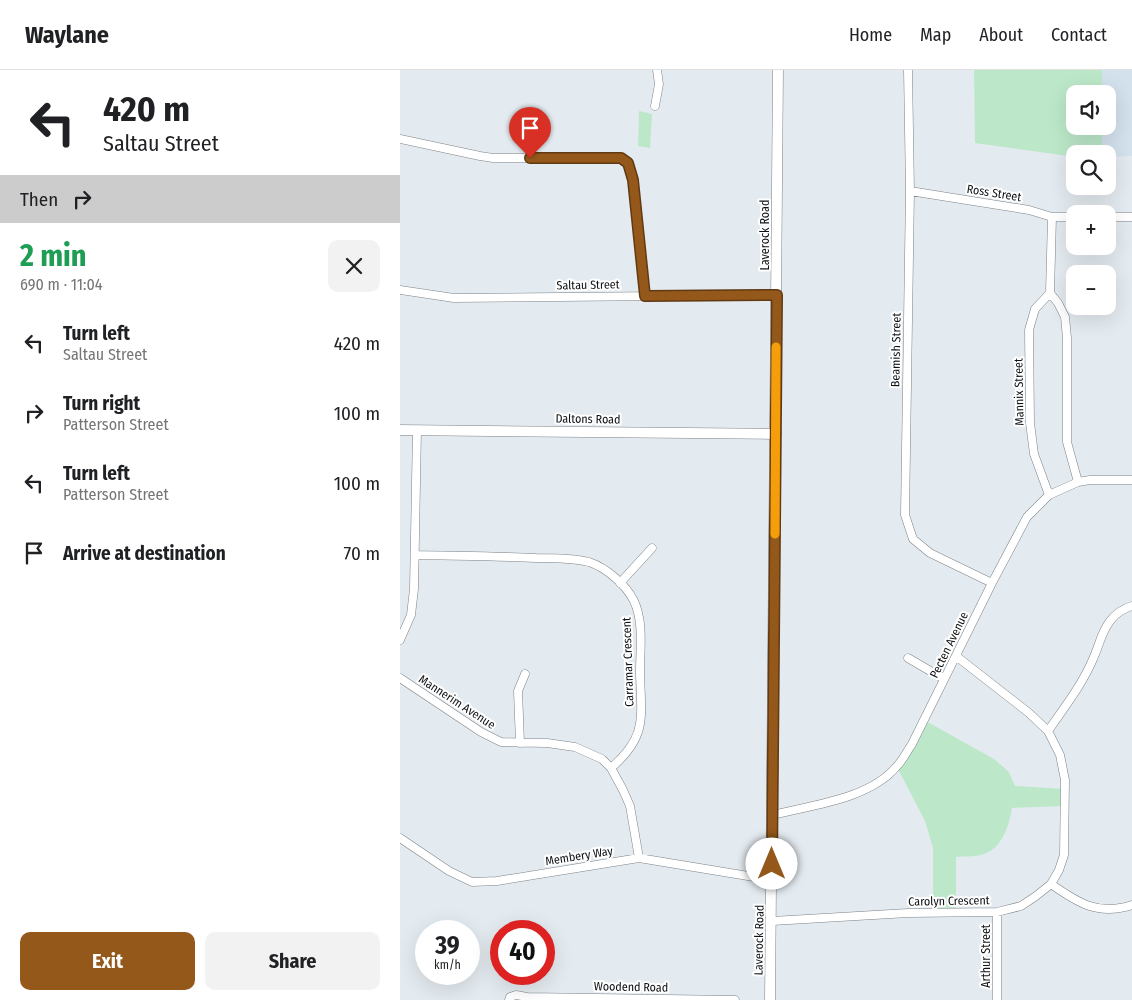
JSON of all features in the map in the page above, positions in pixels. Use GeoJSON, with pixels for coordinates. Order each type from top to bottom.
{"type":"FeatureCollection","features":[{"type":"Feature","properties":{"kind":"street"},"geometry":{"type":"LineString","coordinates":[[655,106],[660,84],[658,70]]}},
{"type":"Feature","properties":{"kind":"street","name":"Laverock Road"},"geometry":{"type":"LineString","coordinates":[[770,1000],[778,70]]}},
{"type":"Feature","properties":{"kind":"street","name":"Beamish Street"},"geometry":{"type":"LineString","coordinates":[[908,70],[910,191],[905,515],[913,539],[930,553],[992,583]]}},
{"type":"Feature","properties":{"kind":"street"},"geometry":{"type":"LineString","coordinates":[[400,139],[493,158],[621,158],[628,163],[633,180],[645,296]]}},
{"type":"Feature","properties":{"kind":"street","name":"Ross Street"},"geometry":{"type":"LineString","coordinates":[[910,191],[1029,210],[1052,217],[1066,217]]}},
{"type":"Feature","properties":{"kind":"street"},"geometry":{"type":"LineString","coordinates":[[1052,217],[1050,293],[1065,317],[1067,338],[1067,442],[1078,482]]}},
{"type":"Feature","properties":{"kind":"street"},"geometry":{"type":"LineString","coordinates":[[1116,217],[1132,217]]}},
{"type":"Feature","properties":{"kind":"street","name":"Saltau Street"},"geometry":{"type":"LineString","coordinates":[[400,290],[454,298],[777,295]]}},
{"type":"Feature","properties":{"kind":"street","name":"Mannix Street"},"geometry":{"type":"LineString","coordinates":[[1049,495],[1034,454],[1030,422],[1029,330],[1035,310],[1050,293]]}},
{"type":"Feature","properties":{"kind":"street","name":"Daltons Road"},"geometry":{"type":"LineString","coordinates":[[400,430],[776,434]]}},
{"type":"Feature","properties":{"kind":"street"},"geometry":{"type":"LineString","coordinates":[[400,640],[411,615],[415,555],[417,430]]}},
{"type":"Feature","properties":{"kind":"street","name":"Pecten Avenue"},"geometry":{"type":"LineString","coordinates":[[773,815],[855,794],[877,783],[897,767],[907,752],[1027,516],[1049,495],[1078,482],[1090,480],[1132,480]]}},
{"type":"Feature","properties":{"kind":"street"},"geometry":{"type":"LineString","coordinates":[[620,583],[652,548]]}},
{"type":"Feature","properties":{"kind":"street","name":"Carramar Crescent"},"geometry":{"type":"LineString","coordinates":[[415,555],[535,558],[589,562],[605,570],[628,589],[635,602],[639,618],[640,728],[636,739],[624,756],[611,768]]}},
{"type":"Feature","properties":{"kind":"street"},"geometry":{"type":"LineString","coordinates":[[1048,731],[1090,666],[1102,634],[1112,619],[1125,608],[1132,606]]}},
{"type":"Feature","properties":{"kind":"street","name":"Carolyn Crescent"},"geometry":{"type":"LineString","coordinates":[[772,921],[908,913],[997,912],[1020,906],[1051,884],[1064,855],[1065,780],[1060,755],[1048,731],[1029,713],[956,656]]}},
{"type":"Feature","properties":{"kind":"street"},"geometry":{"type":"LineString","coordinates":[[908,658],[944,679]]}},
{"type":"Feature","properties":{"kind":"street"},"geometry":{"type":"LineString","coordinates":[[520,742],[518,691],[525,674]]}},
{"type":"Feature","properties":{"kind":"street","name":"Mannerim Avenue"},"geometry":{"type":"LineString","coordinates":[[400,678],[481,732],[501,742],[546,743],[575,747],[602,759],[611,768],[624,790],[630,806],[638,858]]}},
{"type":"Feature","properties":{"kind":"street","name":"Membery Way"},"geometry":{"type":"LineString","coordinates":[[400,838],[449,871],[472,882],[498,880],[638,858],[772,880]]}},
{"type":"Feature","properties":{"kind":"street"},"geometry":{"type":"LineString","coordinates":[[1051,884],[1075,901],[1090,907],[1105,909],[1122,908],[1132,905]]}},
{"type":"Feature","properties":{"kind":"street","name":"Arthur Street"},"geometry":{"type":"LineString","coordinates":[[997,912],[997,1000]]}},
{"type":"Feature","properties":{"kind":"street","name":"Woodend Road"},"geometry":{"type":"LineString","coordinates":[[509,1000],[510,997],[516,995],[526,998],[735,1000]]}},
{"type":"Feature","properties":{"kind":"shaded area"},"geometry":{"type":"Polygon","coordinates":[[[1102,70],[1132,70],[1132,156],[1116,157],[1116,145],[1102,145],[1102,135],[1116,135],[1116,85],[1102,85],[1102,70]]]}},
{"type":"Feature","properties":{"kind":"green space"},"geometry":{"type":"Polygon","coordinates":[[[974,70],[1102,70],[1102,85],[1066,85],[1066,135],[1102,135],[1102,145],[1066,145],[1066,156],[975,143],[974,70]]]}},
{"type":"Feature","properties":{"kind":"green space"},"geometry":{"type":"Polygon","coordinates":[[[639,111],[652,114],[650,148],[638,146],[639,111]]]}},
{"type":"Feature","properties":{"kind":"green space"},"geometry":{"type":"Polygon","coordinates":[[[924,720],[994,759],[1009,772],[1015,786],[1065,789],[1065,806],[1012,808],[1003,836],[994,848],[981,855],[956,857],[956,913],[933,913],[933,848],[925,821],[897,767],[924,720]]]}},
{"type":"Feature","properties":{"kind":"slow traffic"},"geometry":{"type":"LineString","coordinates":[[775,534],[776,347]]}},
{"type":"Feature","properties":{"kind":"route"},"geometry":{"type":"LineString","coordinates":[[530,158],[621,158],[628,163],[633,180],[645,296],[777,295],[772,864]]}}]}
